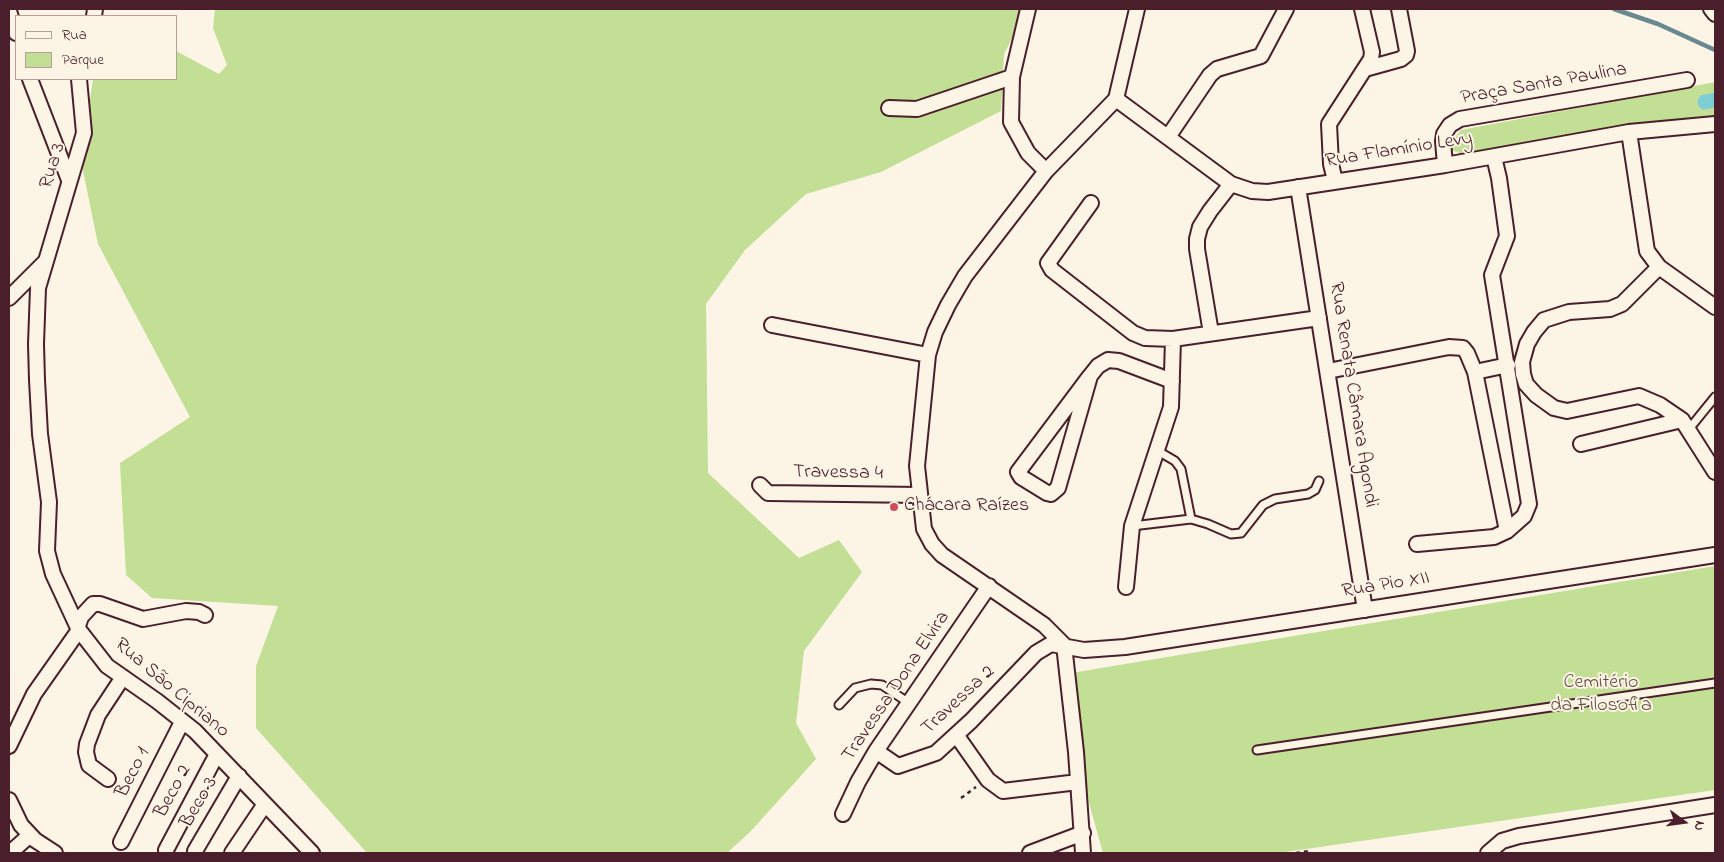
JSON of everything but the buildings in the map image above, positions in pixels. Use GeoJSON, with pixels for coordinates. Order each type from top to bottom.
{"type":"FeatureCollection","features":[{"type":"Feature","properties":{"kind":"street"},"geometry":{"type":"LineString","coordinates":[[1028,9],[1012,78],[1011,122],[1028,153],[1046,171]]}},
{"type":"Feature","properties":{"kind":"street"},"geometry":{"type":"LineString","coordinates":[[1083,853],[1064,645],[1044,625],[942,555],[932,544],[924,529],[917,466],[928,355],[935,332],[965,276],[1046,171],[1116,99],[1137,9]]}},
{"type":"Feature","properties":{"kind":"street"},"geometry":{"type":"LineString","coordinates":[[1168,137],[1210,75],[1217,69],[1252,59],[1264,52],[1286,9]]}},
{"type":"Feature","properties":{"kind":"street"},"geometry":{"type":"LineString","coordinates":[[1335,180],[1331,164],[1329,124],[1365,68],[1372,52],[1362,9]]}},
{"type":"Feature","properties":{"kind":"street"},"geometry":{"type":"LineString","coordinates":[[1365,68],[1401,59],[1406,55],[1407,51],[1399,9]]}},
{"type":"Feature","properties":{"kind":"street"},"geometry":{"type":"LineString","coordinates":[[1711,9],[1715,14]]}},
{"type":"Feature","properties":{"kind":"street"},"geometry":{"type":"LineString","coordinates":[[9,11],[15,30]]}},
{"type":"Feature","properties":{"kind":"street"},"geometry":{"type":"LineString","coordinates":[[889,108],[917,109],[1012,78]]}},
{"type":"Feature","properties":{"kind":"street"},"geometry":{"type":"LineString","coordinates":[[30,80],[69,180]]}},
{"type":"Feature","properties":{"kind":"street","name":"Rua 3"},"geometry":{"type":"LineString","coordinates":[[45,262],[84,132],[79,80]]}},
{"type":"Feature","properties":{"kind":"street","name":"Praça Santa Paulina"},"geometry":{"type":"LineString","coordinates":[[1445,165],[1442,141],[1444,134],[1450,125],[1460,119],[1687,80]]}},
{"type":"Feature","properties":{"kind":"street","name":"Rua Flamínio Levy"},"geometry":{"type":"LineString","coordinates":[[1116,99],[1232,184],[1252,191],[1268,192],[1335,180],[1494,157],[1629,132],[1715,124]]}},
{"type":"Feature","properties":{"kind":"street"},"geometry":{"type":"LineString","coordinates":[[1629,132],[1647,251],[1659,267],[1715,307]]}},
{"type":"Feature","properties":{"kind":"street"},"geometry":{"type":"LineString","coordinates":[[1417,544],[1494,537],[1507,531],[1524,516],[1529,504],[1492,275],[1507,236],[1501,187],[1494,157]]}},
{"type":"Feature","properties":{"kind":"street"},"geometry":{"type":"LineString","coordinates":[[1212,333],[1197,249],[1197,239],[1200,227],[1210,211],[1232,184]]}},
{"type":"Feature","properties":{"kind":"street","name":"Rua Renata Câmara Agondi"},"geometry":{"type":"LineString","coordinates":[[1298,187],[1366,610]]}},
{"type":"Feature","properties":{"kind":"street"},"geometry":{"type":"LineString","coordinates":[[1091,203],[1048,263],[1052,270],[1133,333],[1145,338],[1172,339],[1319,318]]}},
{"type":"Feature","properties":{"kind":"street"},"geometry":{"type":"LineString","coordinates":[[9,298],[45,262]]}},
{"type":"Feature","properties":{"kind":"street","name":"Rua São Cipriano"},"geometry":{"type":"LineString","coordinates":[[45,262],[38,288],[36,344],[40,434],[49,502],[47,551],[53,574],[78,628],[107,666],[157,701],[182,722],[239,776],[312,853]]}},
{"type":"Feature","properties":{"kind":"street"},"geometry":{"type":"LineString","coordinates":[[1659,267],[1622,304],[1610,309],[1569,312],[1544,320],[1527,344],[1522,362],[1523,374],[1526,384],[1536,395],[1554,408],[1567,411],[1639,396],[1660,405],[1686,425],[1715,472]]}},
{"type":"Feature","properties":{"kind":"street"},"geometry":{"type":"LineString","coordinates":[[772,325],[928,355]]}},
{"type":"Feature","properties":{"kind":"street"},"geometry":{"type":"LineString","coordinates":[[1126,587],[1132,526],[1171,407],[1172,339]]}},
{"type":"Feature","properties":{"kind":"street"},"geometry":{"type":"LineString","coordinates":[[1328,371],[1449,347],[1463,348],[1475,372],[1507,531]]}},
{"type":"Feature","properties":{"kind":"street"},"geometry":{"type":"LineString","coordinates":[[1090,376],[1058,488],[1051,494],[1047,493],[1021,478],[1018,472],[1090,376],[1098,366],[1108,360],[1119,361],[1172,381]]}},
{"type":"Feature","properties":{"kind":"street"},"geometry":{"type":"LineString","coordinates":[[1475,372],[1508,365]]}},
{"type":"Feature","properties":{"kind":"street"},"geometry":{"type":"LineString","coordinates":[[1581,444],[1686,425]]}},
{"type":"Feature","properties":{"kind":"street","name":"Travessa 4"},"geometry":{"type":"LineString","coordinates":[[760,485],[768,493],[919,495]]}},
{"type":"Feature","properties":{"kind":"street","name":"Rua Pio XII"},"geometry":{"type":"LineString","coordinates":[[1064,645],[1084,650],[1125,647],[1715,555]]}},
{"type":"Feature","properties":{"kind":"street","name":"Travessa Dona Elvira"},"geometry":{"type":"LineString","coordinates":[[843,814],[858,782],[876,751],[989,586]]}},
{"type":"Feature","properties":{"kind":"street"},"geometry":{"type":"LineString","coordinates":[[9,746],[34,694],[78,628],[81,617],[94,604],[100,604],[143,619],[186,611],[200,612],[205,615]]}},
{"type":"Feature","properties":{"kind":"street","name":"Travessa 2"},"geometry":{"type":"LineString","coordinates":[[876,751],[893,764],[902,766],[936,753],[957,736],[1036,653],[1051,644],[1064,645]]}},
{"type":"Feature","properties":{"kind":"street"},"geometry":{"type":"LineString","coordinates":[[108,779],[89,766],[86,752],[87,744],[98,715],[123,677]]}},
{"type":"Feature","properties":{"kind":"street","name":"Beco 1"},"geometry":{"type":"LineString","coordinates":[[121,842],[182,722]]}},
{"type":"Feature","properties":{"kind":"street"},"geometry":{"type":"LineString","coordinates":[[957,736],[988,780],[1003,791],[1078,782]]}},
{"type":"Feature","properties":{"kind":"street","name":"Beco 2"},"geometry":{"type":"LineString","coordinates":[[166,850],[217,754]]}},
{"type":"Feature","properties":{"kind":"street","name":"Beco 3"},"geometry":{"type":"LineString","coordinates":[[195,851],[239,776]]}},
{"type":"Feature","properties":{"kind":"street"},"geometry":{"type":"LineString","coordinates":[[9,800],[21,824],[30,835],[55,853]]}},
{"type":"Feature","properties":{"kind":"street"},"geometry":{"type":"LineString","coordinates":[[232,853],[265,804]]}},
{"type":"Feature","properties":{"kind":"street"},"geometry":{"type":"LineString","coordinates":[[1488,853],[1502,841],[1519,836],[1715,805]]}},
{"type":"Feature","properties":{"kind":"street"},"geometry":{"type":"LineString","coordinates":[[1030,853],[1082,833]]}},
{"type":"Feature","properties":{"kind":"street"},"geometry":{"type":"LineString","coordinates":[[10,853],[30,835]]}},
{"type":"Feature","properties":{"kind":"lane"},"geometry":{"type":"LineString","coordinates":[[1686,425],[1715,396]]}},
{"type":"Feature","properties":{"kind":"lane"},"geometry":{"type":"LineString","coordinates":[[1158,451],[1175,461],[1181,469],[1191,519]]}},
{"type":"Feature","properties":{"kind":"lane"},"geometry":{"type":"LineString","coordinates":[[1132,526],[1191,519],[1231,534],[1241,533],[1263,505],[1275,499],[1308,494],[1315,490],[1319,481]]}},
{"type":"Feature","properties":{"kind":"lane"},"geometry":{"type":"LineString","coordinates":[[1257,750],[1715,683]]}},
{"type":"Feature","properties":{"kind":"lane"},"geometry":{"type":"LineString","coordinates":[[839,705],[856,688],[871,684],[882,685],[909,704]]}},
{"type":"Feature","properties":{"kind":"path"},"geometry":{"type":"LineString","coordinates":[[961,798],[988,780]]}},
{"type":"Feature","properties":{"kind":"path"},"geometry":{"type":"LineString","coordinates":[[1296,853],[1309,851]]}},
{"type":"Feature","properties":{"kind":"green space"},"geometry":{"type":"Polygon","coordinates":[[[215,9],[1027,9],[1004,54],[1001,111],[881,172],[806,194],[745,250],[706,304],[708,473],[799,558],[839,540],[862,572],[804,651],[796,723],[816,759],[751,831],[727,853],[367,853],[256,728],[256,666],[278,606],[152,598],[126,575],[120,463],[190,417],[98,244],[81,161],[93,80],[178,80],[178,52],[219,74],[227,65],[213,28],[215,9]]]}},
{"type":"Feature","properties":{"kind":"green space"},"geometry":{"type":"Polygon","coordinates":[[[1715,82],[1715,118],[1467,156],[1446,148],[1461,130],[1715,82]]]}},
{"type":"Feature","properties":{"kind":"green space","name":"Cemitério da Filosofia"},"geometry":{"type":"Polygon","coordinates":[[[1715,566],[1715,790],[1278,853],[1103,853],[1089,803],[1071,673],[1715,566]]]}},
{"type":"Feature","properties":{"kind":"waterway"},"geometry":{"type":"LineString","coordinates":[[1614,9],[1658,24],[1715,50]]}},
{"type":"Feature","properties":{"kind":"waterway"},"geometry":{"type":"LineString","coordinates":[[1705,102],[1715,100]]}},
{"type":"Feature","properties":{"kind":"place","name":"Chácara Raízes"},"geometry":{"type":"Point","coordinates":[894,507]}}]}
